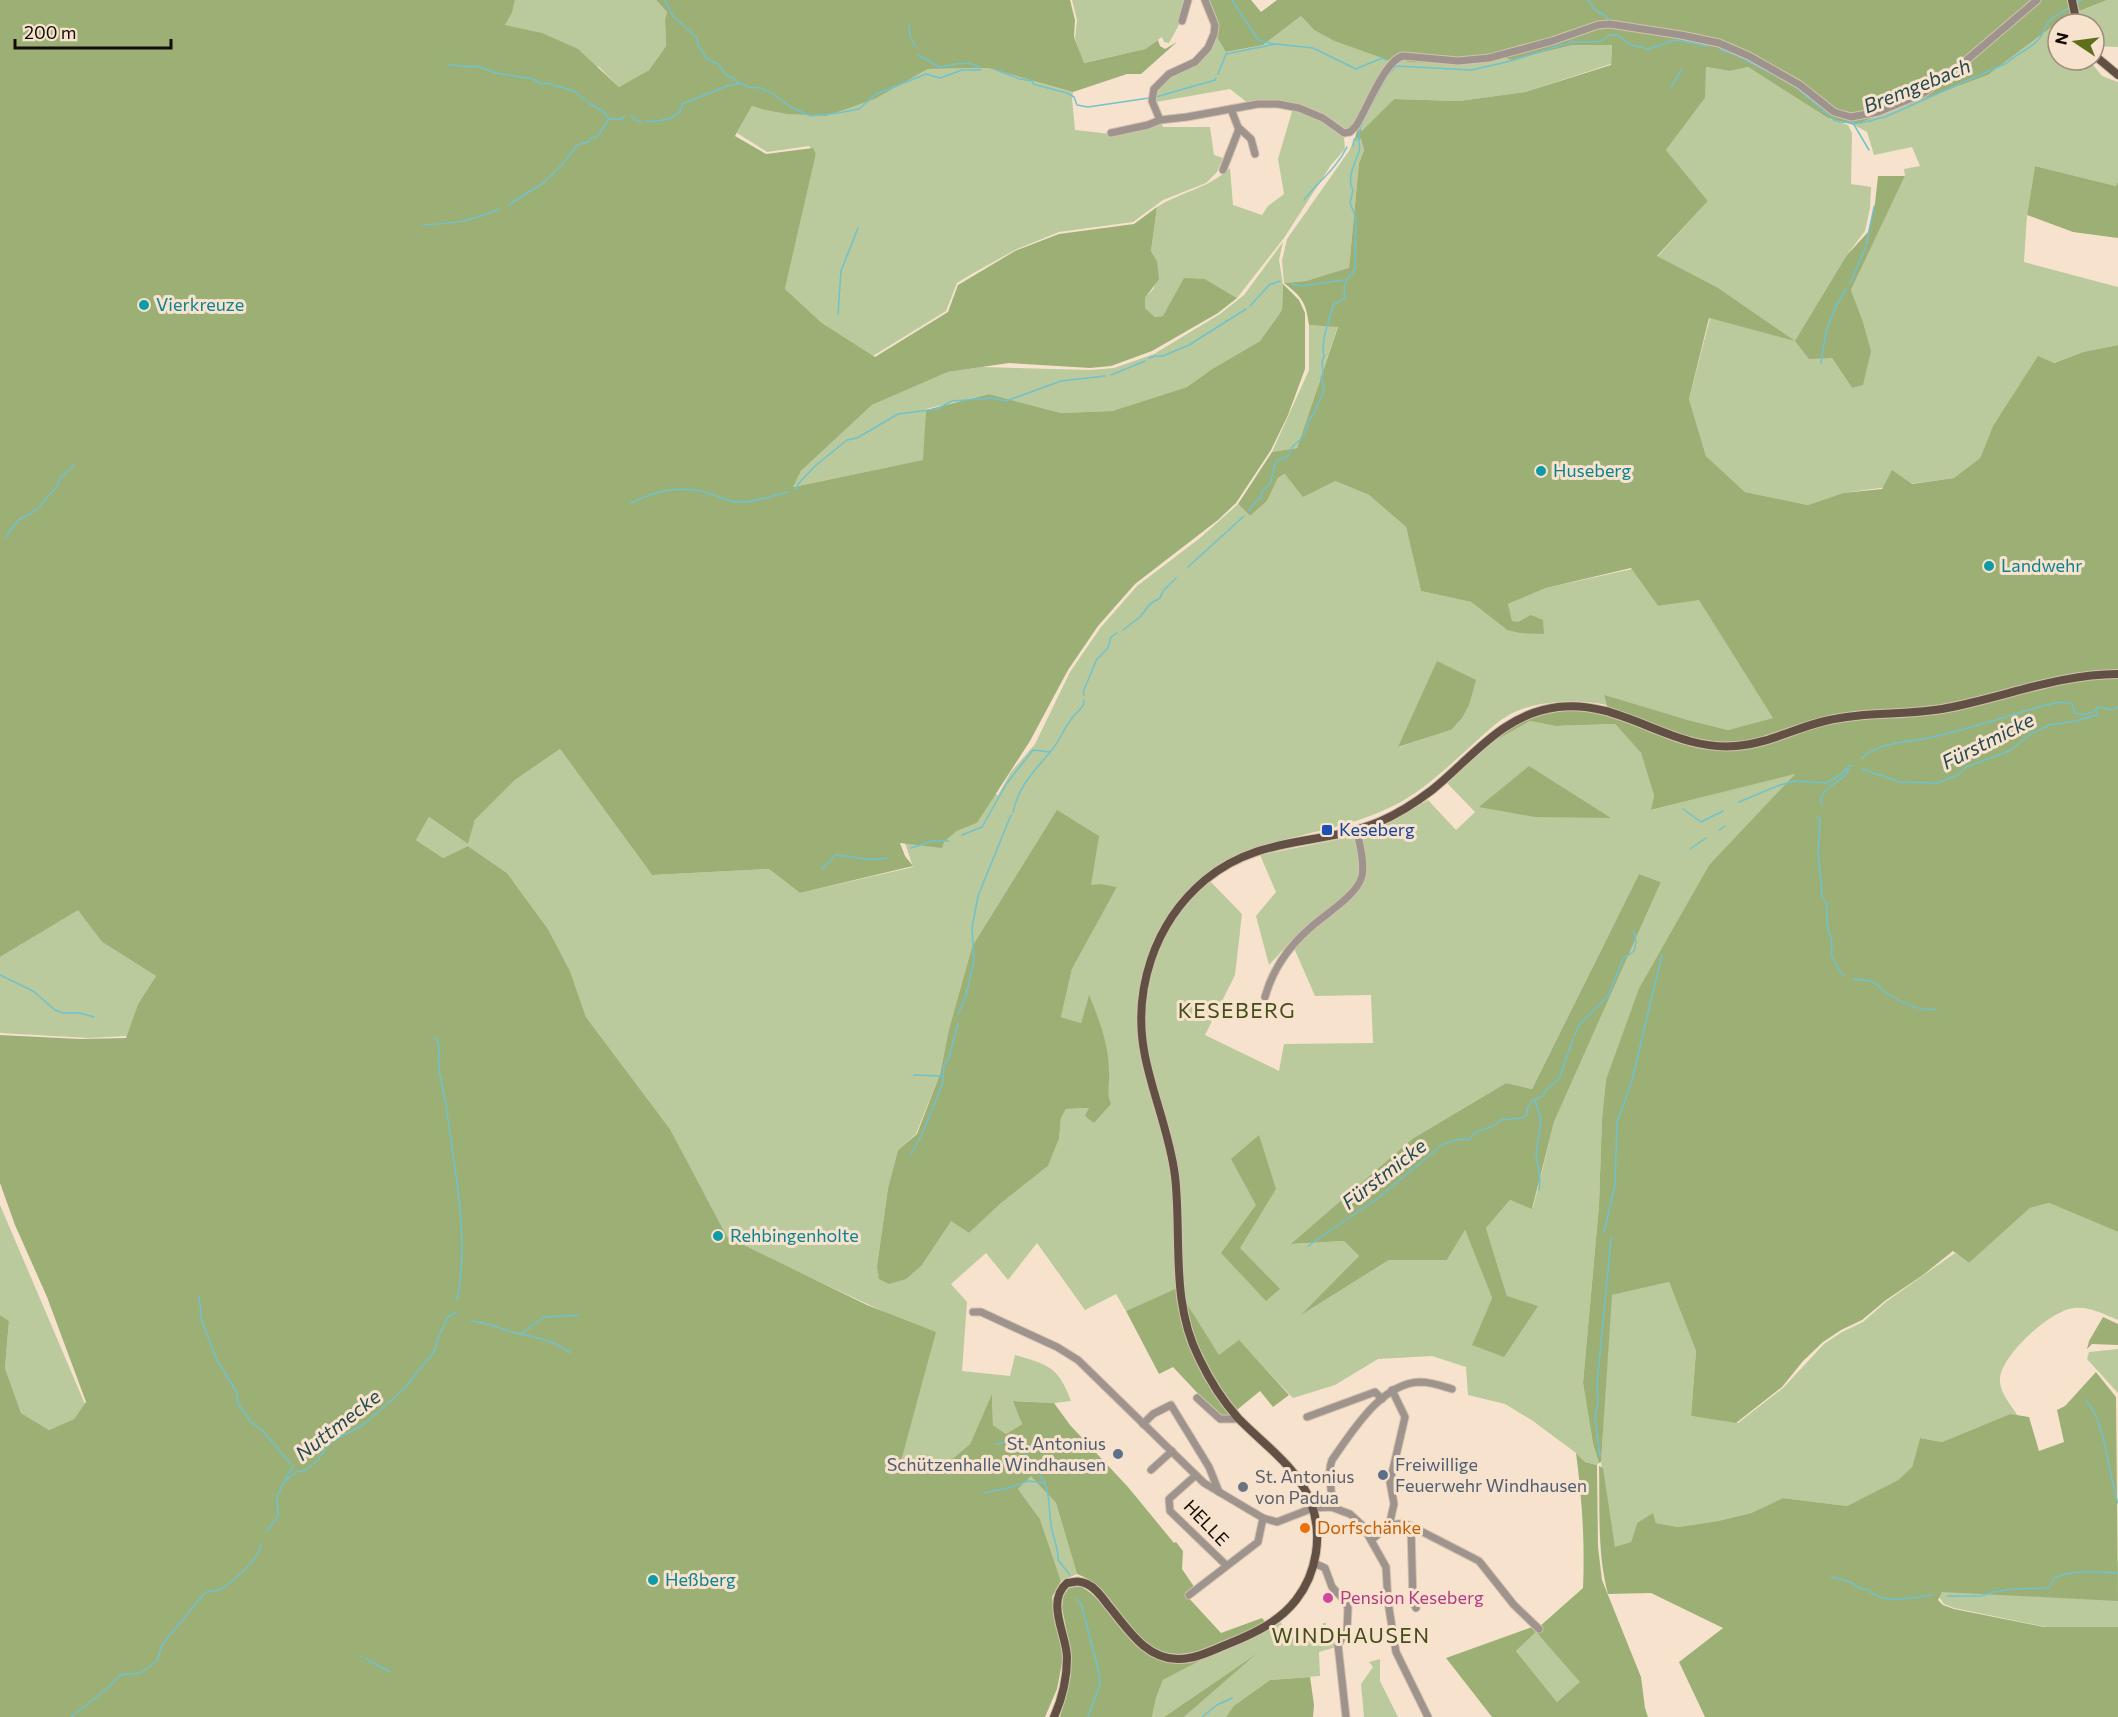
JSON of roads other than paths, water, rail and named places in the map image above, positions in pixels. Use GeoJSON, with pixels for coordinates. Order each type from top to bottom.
{"type":"FeatureCollection","features":[{"type":"Feature","properties":{"kind":"main road"},"geometry":{"type":"LineString","coordinates":[[1054,1717],[1065,1683],[1067,1658],[1056,1602],[1059,1592],[1067,1584],[1081,1582],[1090,1586],[1131,1633],[1151,1651],[1166,1658],[1183,1659],[1230,1643],[1272,1623],[1300,1596],[1314,1563],[1317,1536],[1313,1508],[1298,1478],[1226,1403],[1196,1353],[1182,1305],[1178,1274],[1175,1178],[1170,1147],[1144,1051],[1141,1018],[1143,991],[1153,955],[1162,933],[1182,903],[1207,879],[1258,850],[1357,830],[1407,808],[1434,789],[1500,729],[1540,710],[1568,706],[1597,708],[1616,713],[1690,742],[1734,747],[1760,742],[1830,719],[1864,714],[1943,709],[2047,682],[2100,674],[2118,674]]}},
{"type":"Feature","properties":{"kind":"street"},"geometry":{"type":"LineString","coordinates":[[1182,21],[1188,0]]}},
{"type":"Feature","properties":{"kind":"street"},"geometry":{"type":"LineString","coordinates":[[1160,120],[1152,100],[1154,89],[1169,74],[1195,62],[1212,42],[1215,25],[1204,0]]}},
{"type":"Feature","properties":{"kind":"street"},"geometry":{"type":"LineString","coordinates":[[1111,133],[1160,120],[1258,104],[1278,104],[1306,111],[1323,118],[1340,131],[1350,132],[1360,120],[1387,69],[1398,57],[1458,61],[1489,58],[1552,41],[1598,25],[1610,24],[1681,35],[1719,44],[1749,56],[1800,85],[1834,112],[1851,117],[1878,112],[1924,93],[2037,0]]}},
{"type":"Feature","properties":{"kind":"street"},"geometry":{"type":"LineString","coordinates":[[1231,109],[1236,125],[1251,139],[1255,154]]}},
{"type":"Feature","properties":{"kind":"street"},"geometry":{"type":"LineString","coordinates":[[1223,170],[1239,129]]}},
{"type":"Feature","properties":{"kind":"street"},"geometry":{"type":"LineString","coordinates":[[1265,997],[1277,965],[1288,950],[1309,928],[1350,894],[1360,881],[1363,867],[1357,830]]}},
{"type":"Feature","properties":{"kind":"street"},"geometry":{"type":"LineString","coordinates":[[973,1312],[981,1312],[1057,1347],[1071,1356],[1204,1483],[1263,1518],[1277,1521],[1313,1508],[1331,1507],[1350,1514],[1363,1526],[1386,1567],[1388,1602],[1396,1652],[1428,1717]]}},
{"type":"Feature","properties":{"kind":"street"},"geometry":{"type":"LineString","coordinates":[[1331,1507],[1333,1495],[1329,1467],[1332,1460],[1360,1421],[1382,1399],[1392,1390],[1408,1383],[1422,1382],[1452,1389]]}},
{"type":"Feature","properties":{"kind":"street"},"geometry":{"type":"LineString","coordinates":[[1389,1526],[1394,1504],[1391,1475],[1405,1417],[1392,1390]]}},
{"type":"Feature","properties":{"kind":"street"},"geometry":{"type":"LineString","coordinates":[[1307,1417],[1375,1392],[1382,1399]]}},
{"type":"Feature","properties":{"kind":"street"},"geometry":{"type":"LineString","coordinates":[[1197,1398],[1220,1419],[1239,1419]]}},
{"type":"Feature","properties":{"kind":"street"},"geometry":{"type":"LineString","coordinates":[[1143,1424],[1152,1414],[1171,1405],[1209,1467],[1219,1492]]}},
{"type":"Feature","properties":{"kind":"street"},"geometry":{"type":"LineString","coordinates":[[1151,1470],[1172,1451]]}},
{"type":"Feature","properties":{"kind":"street","name":"HELLE"},"geometry":{"type":"LineString","coordinates":[[1196,1475],[1169,1499],[1170,1510],[1226,1565]]}},
{"type":"Feature","properties":{"kind":"street","name":"HELLE"},"geometry":{"type":"LineString","coordinates":[[1190,1595],[1258,1542],[1263,1518]]}},
{"type":"Feature","properties":{"kind":"street"},"geometry":{"type":"LineString","coordinates":[[1371,1540],[1389,1526],[1400,1522],[1479,1561],[1514,1605],[1539,1629]]}},
{"type":"Feature","properties":{"kind":"street"},"geometry":{"type":"LineString","coordinates":[[1411,1526],[1413,1603],[1416,1608]]}},
{"type":"Feature","properties":{"kind":"street"},"geometry":{"type":"LineString","coordinates":[[1314,1563],[1325,1568],[1332,1587],[1345,1601],[1348,1608],[1347,1630],[1338,1645],[1346,1717]]}},
{"type":"Feature","properties":{"kind":"waterway"},"geometry":{"type":"LineString","coordinates":[[665,0],[673,16],[697,38],[698,45],[707,59],[718,64],[726,75],[738,83]]}},
{"type":"Feature","properties":{"kind":"waterway"},"geometry":{"type":"LineString","coordinates":[[1232,0],[1258,40],[1274,44]]}},
{"type":"Feature","properties":{"kind":"waterway"},"geometry":{"type":"LineString","coordinates":[[1588,0],[1594,9],[1607,17],[1607,20]]}},
{"type":"Feature","properties":{"kind":"waterway","name":"Bremgebach"},"geometry":{"type":"LineString","coordinates":[[2075,3],[2082,0]]}},
{"type":"Feature","properties":{"kind":"waterway","name":"Bremgebach"},"geometry":{"type":"LineString","coordinates":[[1720,50],[1736,55],[1793,85],[1834,120],[1861,123],[1885,117],[2007,63],[2037,41],[2051,19],[2069,8]]}},
{"type":"Feature","properties":{"kind":"waterway"},"geometry":{"type":"LineString","coordinates":[[909,24],[910,36],[916,47]]}},
{"type":"Feature","properties":{"kind":"waterway","name":"Bremgebach"},"geometry":{"type":"LineString","coordinates":[[1389,74],[1396,66],[1471,70],[1507,62],[1572,42],[1601,41],[1610,35],[1618,35],[1629,44],[1648,49],[1675,40],[1708,46]]}},
{"type":"Feature","properties":{"kind":"waterway","name":"Bremgebach"},"geometry":{"type":"LineString","coordinates":[[1218,74],[1226,54],[1276,44],[1313,48],[1356,69],[1382,58],[1386,60]]}},
{"type":"Feature","properties":{"kind":"waterway"},"geometry":{"type":"LineString","coordinates":[[918,55],[940,67],[965,63],[980,68]]}},
{"type":"Feature","properties":{"kind":"waterway"},"geometry":{"type":"LineString","coordinates":[[448,64],[465,67],[477,66],[496,73],[533,79],[541,84],[547,83],[574,91],[603,111],[609,119]]}},
{"type":"Feature","properties":{"kind":"waterway"},"geometry":{"type":"LineString","coordinates":[[1671,87],[1682,69]]}},
{"type":"Feature","properties":{"kind":"waterway","name":"Bremgebach"},"geometry":{"type":"LineString","coordinates":[[646,121],[669,119],[678,113],[682,104],[740,83],[748,87],[762,88],[790,107],[811,116],[859,109],[876,94],[926,74],[940,78],[962,70],[981,70]]}},
{"type":"Feature","properties":{"kind":"waterway","name":"Bremgebach"},"geometry":{"type":"LineString","coordinates":[[996,70],[1033,81],[1033,84],[1067,93],[1074,97],[1077,105],[1088,107],[1149,98]]}},
{"type":"Feature","properties":{"kind":"waterway","name":"Bremgebach"},"geometry":{"type":"LineString","coordinates":[[1156,97],[1216,78]]}},
{"type":"Feature","properties":{"kind":"waterway"},"geometry":{"type":"LineString","coordinates":[[1249,511],[1271,482],[1275,463],[1288,456],[1293,446],[1301,439],[1324,391],[1321,377],[1326,330],[1333,305],[1345,298],[1345,285],[1355,269],[1356,218],[1350,203],[1353,190],[1350,182],[1360,150],[1359,133],[1367,112],[1386,78]]}},
{"type":"Feature","properties":{"kind":"waterway","name":"Bremgebach"},"geometry":{"type":"LineString","coordinates":[[508,205],[542,184],[563,164],[577,145],[597,137],[609,119],[622,119],[624,116]]}},
{"type":"Feature","properties":{"kind":"waterway","name":"Bremgebach"},"geometry":{"type":"LineString","coordinates":[[631,116],[641,122]]}},
{"type":"Feature","properties":{"kind":"waterway"},"geometry":{"type":"LineString","coordinates":[[1853,123],[1869,150]]}},
{"type":"Feature","properties":{"kind":"waterway"},"geometry":{"type":"LineString","coordinates":[[1353,146],[1354,139],[1358,140]]}},
{"type":"Feature","properties":{"kind":"waterway"},"geometry":{"type":"LineString","coordinates":[[1304,200],[1333,168],[1347,147]]}},
{"type":"Feature","properties":{"kind":"waterway"},"geometry":{"type":"LineString","coordinates":[[1850,284],[1866,246],[1874,207]]}},
{"type":"Feature","properties":{"kind":"waterway","name":"Bremgebach"},"geometry":{"type":"LineString","coordinates":[[423,225],[462,221],[499,209]]}},
{"type":"Feature","properties":{"kind":"waterway"},"geometry":{"type":"LineString","coordinates":[[838,314],[841,271],[858,228]]}},
{"type":"Feature","properties":{"kind":"waterway"},"geometry":{"type":"LineString","coordinates":[[1292,284],[1301,286],[1344,280]]}},
{"type":"Feature","properties":{"kind":"waterway"},"geometry":{"type":"LineString","coordinates":[[1250,306],[1269,285],[1280,281]]}},
{"type":"Feature","properties":{"kind":"waterway"},"geometry":{"type":"LineString","coordinates":[[1821,363],[1829,324],[1846,289]]}},
{"type":"Feature","properties":{"kind":"waterway"},"geometry":{"type":"LineString","coordinates":[[1149,358],[1163,356],[1189,345],[1246,309]]}},
{"type":"Feature","properties":{"kind":"waterway"},"geometry":{"type":"LineString","coordinates":[[1111,375],[1145,361]]}},
{"type":"Feature","properties":{"kind":"waterway"},"geometry":{"type":"LineString","coordinates":[[794,489],[815,466],[847,440],[857,438],[898,414],[937,409],[952,401],[992,398],[1006,401],[1061,381],[1105,376]]}},
{"type":"Feature","properties":{"kind":"waterway"},"geometry":{"type":"LineString","coordinates":[[6,537],[18,520],[40,506],[58,485],[60,478],[74,465]]}},
{"type":"Feature","properties":{"kind":"waterway"},"geometry":{"type":"LineString","coordinates":[[631,503],[659,492],[678,489],[712,494],[738,502],[758,500],[789,492]]}},
{"type":"Feature","properties":{"kind":"waterway"},"geometry":{"type":"LineString","coordinates":[[1188,567],[1244,516]]}},
{"type":"Feature","properties":{"kind":"waterway"},"geometry":{"type":"LineString","coordinates":[[1123,630],[1140,617],[1150,604],[1160,598],[1163,591],[1176,578]]}},
{"type":"Feature","properties":{"kind":"waterway"},"geometry":{"type":"LineString","coordinates":[[1084,695],[1083,692],[1097,659],[1108,648],[1111,637],[1117,633]]}},
{"type":"Feature","properties":{"kind":"waterway"},"geometry":{"type":"LineString","coordinates":[[1013,812],[1023,786],[1055,746],[1069,722],[1082,708],[1084,700]]}},
{"type":"Feature","properties":{"kind":"waterway"},"geometry":{"type":"LineString","coordinates":[[1862,758],[1888,745],[1937,736],[2047,705],[2072,704],[2075,713],[2080,714],[2095,711]]}},
{"type":"Feature","properties":{"kind":"waterway","name":"Fürstmicke"},"geometry":{"type":"LineString","coordinates":[[1862,769],[1900,782],[1937,783],[1960,774],[1966,767],[2009,751],[2031,734],[2049,725],[2097,715],[2098,707],[2113,710],[2118,706]]}},
{"type":"Feature","properties":{"kind":"waterway"},"geometry":{"type":"LineString","coordinates":[[962,835],[982,827],[1007,783],[1033,750],[1050,752]]}},
{"type":"Feature","properties":{"kind":"waterway","name":"Fürstmicke"},"geometry":{"type":"LineString","coordinates":[[1739,802],[1795,781],[1826,783],[1852,766]]}},
{"type":"Feature","properties":{"kind":"waterway"},"geometry":{"type":"LineString","coordinates":[[1821,805],[1824,793],[1842,778],[1849,768]]}},
{"type":"Feature","properties":{"kind":"waterway"},"geometry":{"type":"LineString","coordinates":[[1683,809],[1701,822],[1723,811]]}},
{"type":"Feature","properties":{"kind":"waterway"},"geometry":{"type":"LineString","coordinates":[[958,1014],[966,996],[974,960],[972,928],[978,896],[1011,815]]}},
{"type":"Feature","properties":{"kind":"waterway"},"geometry":{"type":"LineString","coordinates":[[1817,817],[1820,819],[1818,852],[1822,896],[1827,905],[1827,923],[1832,943],[1831,954],[1839,971],[1844,975]]}},
{"type":"Feature","properties":{"kind":"waterway","name":"Fürstmicke"},"geometry":{"type":"LineString","coordinates":[[1719,830],[1725,826]]}},
{"type":"Feature","properties":{"kind":"waterway","name":"Fürstmicke"},"geometry":{"type":"LineString","coordinates":[[1690,849],[1706,838]]}},
{"type":"Feature","properties":{"kind":"waterway"},"geometry":{"type":"LineString","coordinates":[[911,848],[933,841],[949,841]]}},
{"type":"Feature","properties":{"kind":"waterway"},"geometry":{"type":"LineString","coordinates":[[822,869],[835,855],[868,859],[887,858]]}},
{"type":"Feature","properties":{"kind":"waterway","name":"Fürstmicke"},"geometry":{"type":"LineString","coordinates":[[1575,1035],[1579,1025],[1608,996],[1623,959],[1634,951],[1636,942],[1634,931]]}},
{"type":"Feature","properties":{"kind":"waterway"},"geometry":{"type":"LineString","coordinates":[[1604,1232],[1615,1185],[1617,1123],[1632,1080],[1662,955]]}},
{"type":"Feature","properties":{"kind":"waterway"},"geometry":{"type":"LineString","coordinates":[[0,975],[33,991],[55,1010],[94,1017]]}},
{"type":"Feature","properties":{"kind":"waterway"},"geometry":{"type":"LineString","coordinates":[[1854,979],[1873,982],[1886,993],[1910,1006],[1936,1009]]}},
{"type":"Feature","properties":{"kind":"waterway"},"geometry":{"type":"LineString","coordinates":[[911,1154],[923,1132],[943,1082],[944,1065],[949,1058],[958,1023]]}},
{"type":"Feature","properties":{"kind":"waterway","name":"Nuttmecke"},"geometry":{"type":"LineString","coordinates":[[435,1037],[438,1044],[459,1202],[462,1251],[457,1301]]}},
{"type":"Feature","properties":{"kind":"waterway","name":"Fürstmicke"},"geometry":{"type":"LineString","coordinates":[[1308,1246],[1378,1198],[1443,1144],[1460,1139],[1469,1140],[1474,1133],[1493,1126],[1501,1120],[1523,1118],[1527,1115],[1528,1106],[1543,1096],[1546,1090],[1559,1079],[1573,1039]]}},
{"type":"Feature","properties":{"kind":"waterway"},"geometry":{"type":"LineString","coordinates":[[914,1075],[943,1076]]}},
{"type":"Feature","properties":{"kind":"waterway"},"geometry":{"type":"LineString","coordinates":[[1535,1100],[1541,1120],[1536,1155],[1540,1178],[1539,1190]]}},
{"type":"Feature","properties":{"kind":"waterway"},"geometry":{"type":"LineString","coordinates":[[1600,1456],[1595,1418],[1611,1238]]}},
{"type":"Feature","properties":{"kind":"waterway"},"geometry":{"type":"LineString","coordinates":[[199,1297],[202,1322],[217,1360],[237,1393],[238,1404],[252,1423],[261,1429],[290,1463]]}},
{"type":"Feature","properties":{"kind":"waterway","name":"Nuttmecke"},"geometry":{"type":"LineString","coordinates":[[266,1532],[278,1516],[277,1496],[284,1482],[296,1472],[304,1471],[318,1460],[329,1443],[363,1425],[404,1389],[435,1350],[448,1317],[457,1312]]}},
{"type":"Feature","properties":{"kind":"waterway"},"geometry":{"type":"LineString","coordinates":[[522,1333],[544,1317],[578,1315]]}},
{"type":"Feature","properties":{"kind":"waterway"},"geometry":{"type":"LineString","coordinates":[[471,1321],[542,1339],[571,1353]]}},
{"type":"Feature","properties":{"kind":"waterway"},"geometry":{"type":"LineString","coordinates":[[2086,1400],[2098,1422],[2118,1503]]}},
{"type":"Feature","properties":{"kind":"waterway"},"geometry":{"type":"LineString","coordinates":[[996,1444],[1012,1442],[1017,1444],[1041,1475],[1047,1492],[1058,1560],[1070,1575]]}},
{"type":"Feature","properties":{"kind":"waterway"},"geometry":{"type":"LineString","coordinates":[[285,1479],[294,1465]]}},
{"type":"Feature","properties":{"kind":"waterway"},"geometry":{"type":"LineString","coordinates":[[985,1493],[1028,1481],[1045,1483]]}},
{"type":"Feature","properties":{"kind":"waterway","name":"Nuttmecke"},"geometry":{"type":"LineString","coordinates":[[71,1717],[118,1677],[142,1672],[157,1661],[162,1645],[202,1596],[208,1591],[217,1591],[237,1577],[256,1556],[261,1543]]}},
{"type":"Feature","properties":{"kind":"waterway"},"geometry":{"type":"LineString","coordinates":[[1947,1596],[1981,1596],[2013,1589],[2049,1588],[2054,1578],[2077,1572],[2118,1573]]}},
{"type":"Feature","properties":{"kind":"waterway"},"geometry":{"type":"LineString","coordinates":[[1831,1577],[1850,1582],[1861,1589],[1867,1589],[1890,1599],[1933,1595]]}},
{"type":"Feature","properties":{"kind":"waterway"},"geometry":{"type":"LineString","coordinates":[[1076,1599],[1081,1603],[1099,1673],[1100,1684],[1088,1717]]}},
{"type":"Feature","properties":{"kind":"waterway"},"geometry":{"type":"LineString","coordinates":[[366,1659],[390,1672]]}},
{"type":"Feature","properties":{"kind":"waterway"},"geometry":{"type":"LineString","coordinates":[[1202,1717],[1217,1705],[1232,1698]]}},
{"type":"Feature","properties":{"kind":"place","name":"Vierkreuze"},"geometry":{"type":"Point","coordinates":[144,305]}},
{"type":"Feature","properties":{"kind":"place","name":"Huseberg"},"geometry":{"type":"Point","coordinates":[1541,471]}},
{"type":"Feature","properties":{"kind":"place","name":"Landwehr"},"geometry":{"type":"Point","coordinates":[1989,566]}},
{"type":"Feature","properties":{"kind":"place","name":"Keseberg"},"geometry":{"type":"Point","coordinates":[1327,830]}},
{"type":"Feature","properties":{"kind":"place","name":"Rehbingenholte"},"geometry":{"type":"Point","coordinates":[718,1236]}},
{"type":"Feature","properties":{"kind":"place","name":"St. Antonius Schützenhalle Windhausen"},"geometry":{"type":"Point","coordinates":[1118,1454]}},
{"type":"Feature","properties":{"kind":"place","name":"Freiwillige Feuerwehr Windhausen"},"geometry":{"type":"Point","coordinates":[1383,1475]}},
{"type":"Feature","properties":{"kind":"place","name":"St. Antonius von Padua"},"geometry":{"type":"Point","coordinates":[1243,1487]}},
{"type":"Feature","properties":{"kind":"place","name":"Dorfschänke"},"geometry":{"type":"Point","coordinates":[1305,1528]}},
{"type":"Feature","properties":{"kind":"place","name":"Heßberg"},"geometry":{"type":"Point","coordinates":[653,1580]}},
{"type":"Feature","properties":{"kind":"place","name":"Pension Keseberg"},"geometry":{"type":"Point","coordinates":[1328,1598]}},
{"type":"Feature","properties":{"kind":"district","name":"KESEBERG"},"geometry":{"type":"Point","coordinates":[1237,1011]}},
{"type":"Feature","properties":{"kind":"district","name":"WINDHAUSEN"},"geometry":{"type":"Point","coordinates":[1351,1636]}}]}
